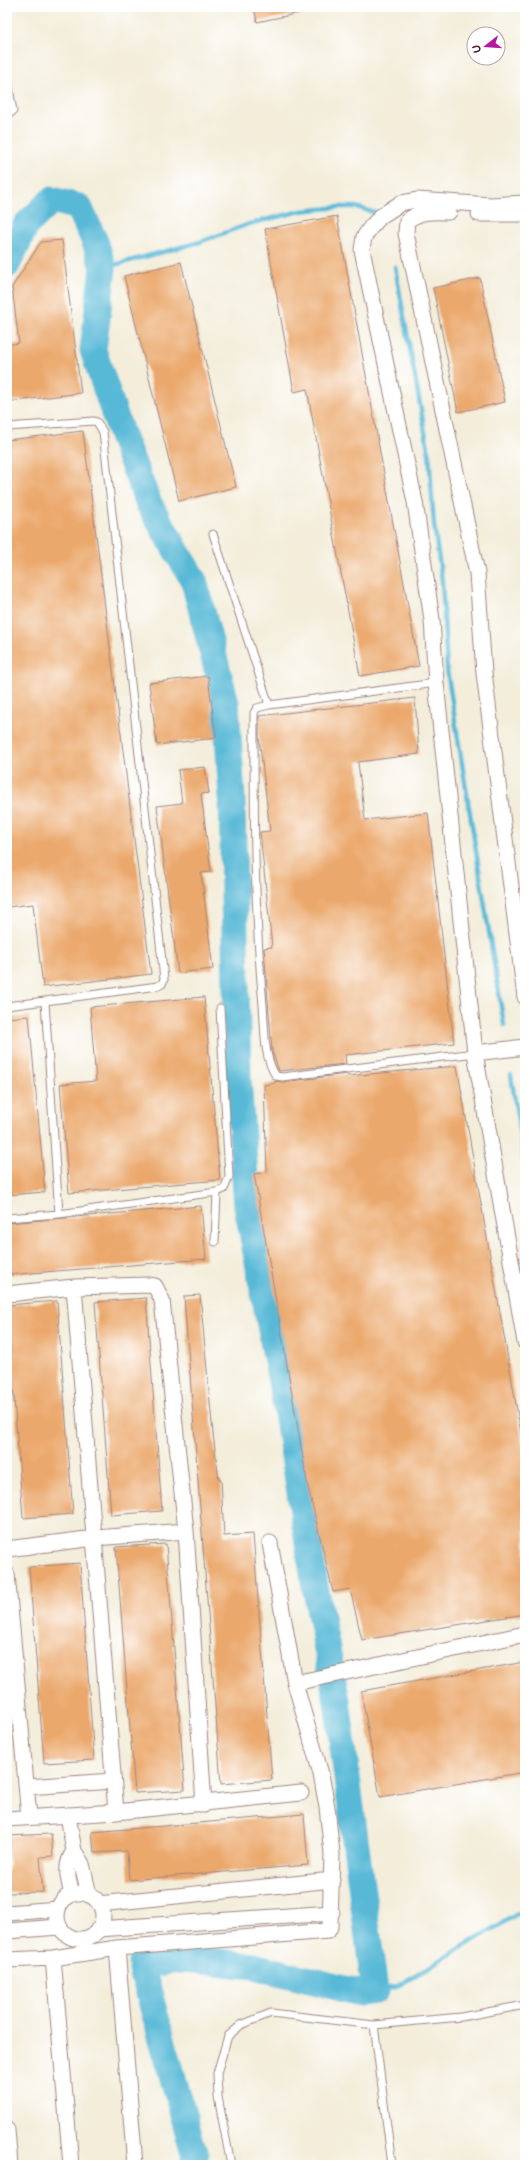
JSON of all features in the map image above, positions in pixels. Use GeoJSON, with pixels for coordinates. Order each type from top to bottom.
{"type":"FeatureCollection","features":[{"type":"Feature","properties":{"kind":"street"},"geometry":{"type":"LineString","coordinates":[[525,203],[491,205],[417,200],[401,203],[381,216],[364,237],[362,250],[415,502],[432,620],[436,683],[475,1053],[522,1310],[525,1342]]}},
{"type":"Feature","properties":{"kind":"street"},"geometry":{"type":"LineString","coordinates":[[525,214],[430,211],[415,215],[407,221],[406,233],[477,573],[484,673],[525,997]]}},
{"type":"Feature","properties":{"kind":"street"},"geometry":{"type":"LineString","coordinates":[[475,1053],[523,1047]]}},
{"type":"Feature","properties":{"kind":"street"},"geometry":{"type":"LineString","coordinates":[[7,1294],[74,1287],[150,1285],[155,1286],[162,1300],[186,1531],[204,1804]]}},
{"type":"Feature","properties":{"kind":"street"},"geometry":{"type":"LineString","coordinates":[[74,1287],[116,1812]]}},
{"type":"Feature","properties":{"kind":"street"},"geometry":{"type":"LineString","coordinates":[[7,1549],[95,1538],[186,1531]]}},
{"type":"Feature","properties":{"kind":"street"},"geometry":{"type":"LineString","coordinates":[[7,1960],[52,1958],[117,1948],[328,1931],[332,1913],[332,1854],[321,1774],[295,1683],[270,1543]]}},
{"type":"Feature","properties":{"kind":"street"},"geometry":{"type":"LineString","coordinates":[[7,1574],[30,1817]]}},
{"type":"Feature","properties":{"kind":"street"},"geometry":{"type":"LineString","coordinates":[[295,1683],[525,1634]]}},
{"type":"Feature","properties":{"kind":"street"},"geometry":{"type":"LineString","coordinates":[[27,1787],[113,1781]]}},
{"type":"Feature","properties":{"kind":"street"},"geometry":{"type":"LineString","coordinates":[[7,1819],[116,1812],[301,1793]]}},
{"type":"Feature","properties":{"kind":"street"},"geometry":{"type":"LineString","coordinates":[[68,1815],[74,1851],[82,1864],[94,1900],[102,1917],[98,1929]]}},
{"type":"Feature","properties":{"kind":"street"},"geometry":{"type":"LineString","coordinates":[[72,1894],[68,1879],[68,1863],[74,1851]]}},
{"type":"Feature","properties":{"kind":"street"},"geometry":{"type":"LineString","coordinates":[[332,1880],[94,1900],[77,1893],[65,1898],[58,1909],[57,1921],[64,1933],[78,1939],[86,1938],[98,1929],[332,1913]]}},
{"type":"Feature","properties":{"kind":"street"},"geometry":{"type":"LineString","coordinates":[[7,1913],[58,1909]]}},
{"type":"Feature","properties":{"kind":"street"},"geometry":{"type":"LineString","coordinates":[[7,1931],[59,1926]]}},
{"type":"Feature","properties":{"kind":"street"},"geometry":{"type":"LineString","coordinates":[[117,1948],[134,2165]]}},
{"type":"Feature","properties":{"kind":"street"},"geometry":{"type":"LineString","coordinates":[[52,1958],[71,2165]]}},
{"type":"Feature","properties":{"kind":"street"},"geometry":{"type":"LineString","coordinates":[[7,2130],[10,2165]]}},
{"type":"Feature","properties":{"kind":"lane"},"geometry":{"type":"LineString","coordinates":[[7,77],[13,111],[7,116]]}},
{"type":"Feature","properties":{"kind":"lane"},"geometry":{"type":"LineString","coordinates":[[7,427],[94,421],[97,422],[103,432],[164,978],[162,984],[158,986],[7,1006]]}},
{"type":"Feature","properties":{"kind":"lane"},"geometry":{"type":"LineString","coordinates":[[213,534],[269,705]]}},
{"type":"Feature","properties":{"kind":"lane"},"geometry":{"type":"LineString","coordinates":[[436,683],[269,705],[257,708],[254,713],[254,860],[260,967],[268,1061],[276,1076],[282,1077],[475,1053]]}},
{"type":"Feature","properties":{"kind":"lane"},"geometry":{"type":"LineString","coordinates":[[45,1002],[59,1214]]}},
{"type":"Feature","properties":{"kind":"lane"},"geometry":{"type":"LineString","coordinates":[[7,1218],[59,1214],[217,1192],[224,1189],[229,1177],[220,1008]]}},
{"type":"Feature","properties":{"kind":"lane"},"geometry":{"type":"LineString","coordinates":[[215,1242],[217,1192]]}},
{"type":"Feature","properties":{"kind":"lane"},"geometry":{"type":"LineString","coordinates":[[231,2165],[218,2097],[217,2073],[228,2036],[241,2025],[271,2013],[374,2025],[461,2017],[525,2005]]}},
{"type":"Feature","properties":{"kind":"lane"},"geometry":{"type":"LineString","coordinates":[[374,2025],[392,2165]]}},
{"type":"Feature","properties":{"kind":"building"},"geometry":{"type":"Polygon","coordinates":[[[254,7],[299,7],[300,13],[257,22],[254,7]]]}},
{"type":"Feature","properties":{"kind":"building"},"geometry":{"type":"Polygon","coordinates":[[[337,216],[419,666],[360,676],[307,389],[294,392],[265,229],[337,216]]]}},
{"type":"Feature","properties":{"kind":"building"},"geometry":{"type":"Polygon","coordinates":[[[62,240],[81,393],[7,402],[7,345],[19,343],[12,287],[41,242],[62,240]]]}},
{"type":"Feature","properties":{"kind":"building"},"geometry":{"type":"Polygon","coordinates":[[[181,262],[236,487],[179,501],[124,276],[181,262]]]}},
{"type":"Feature","properties":{"kind":"building"},"geometry":{"type":"Polygon","coordinates":[[[480,278],[505,402],[458,412],[433,288],[480,278]]]}},
{"type":"Feature","properties":{"kind":"building"},"geometry":{"type":"Polygon","coordinates":[[[83,431],[151,974],[43,987],[33,904],[7,907],[7,440],[83,431]]]}},
{"type":"Feature","properties":{"kind":"building"},"geometry":{"type":"Polygon","coordinates":[[[208,676],[216,738],[157,745],[149,683],[208,676]]]}},
{"type":"Feature","properties":{"kind":"building"},"geometry":{"type":"Polygon","coordinates":[[[415,698],[419,754],[358,762],[365,820],[428,813],[454,1043],[345,1055],[346,1064],[279,1071],[272,1051],[264,948],[272,947],[260,832],[270,831],[259,736],[259,716],[415,698]]]}},
{"type":"Feature","properties":{"kind":"building"},"geometry":{"type":"Polygon","coordinates":[[[205,767],[209,793],[201,794],[211,872],[201,873],[213,969],[178,973],[157,806],[182,803],[178,770],[205,767]]]}},
{"type":"Feature","properties":{"kind":"building"},"geometry":{"type":"Polygon","coordinates":[[[204,997],[220,1180],[69,1193],[60,1084],[96,1081],[90,1007],[204,997]]]}},
{"type":"Feature","properties":{"kind":"building"},"geometry":{"type":"Polygon","coordinates":[[[29,1016],[45,1192],[7,1195],[7,1018],[29,1016]]]}},
{"type":"Feature","properties":{"kind":"building"},"geometry":{"type":"Polygon","coordinates":[[[457,1066],[525,1456],[525,1614],[362,1640],[350,1589],[333,1592],[308,1487],[254,1174],[267,1172],[264,1085],[275,1083],[275,1081],[283,1082],[347,1074],[348,1076],[457,1066]]]}},
{"type":"Feature","properties":{"kind":"building"},"geometry":{"type":"Polygon","coordinates":[[[201,1206],[206,1259],[7,1275],[7,1223],[201,1206]]]}},
{"type":"Feature","properties":{"kind":"building"},"geometry":{"type":"Polygon","coordinates":[[[200,1295],[213,1434],[219,1480],[221,1480],[224,1536],[253,1534],[272,1780],[221,1784],[184,1296],[200,1295]]]}},
{"type":"Feature","properties":{"kind":"building"},"geometry":{"type":"Polygon","coordinates":[[[146,1298],[162,1511],[111,1515],[95,1302],[146,1298]]]}},
{"type":"Feature","properties":{"kind":"building"},"geometry":{"type":"Polygon","coordinates":[[[57,1301],[73,1514],[23,1518],[7,1305],[57,1301]]]}},
{"type":"Feature","properties":{"kind":"building"},"geometry":{"type":"Polygon","coordinates":[[[166,1544],[185,1790],[135,1793],[116,1547],[166,1544]]]}},
{"type":"Feature","properties":{"kind":"building"},"geometry":{"type":"Polygon","coordinates":[[[80,1563],[94,1760],[44,1763],[29,1567],[80,1563]]]}},
{"type":"Feature","properties":{"kind":"building"},"geometry":{"type":"Polygon","coordinates":[[[525,1662],[525,1772],[380,1797],[361,1691],[525,1662]]]}},
{"type":"Feature","properties":{"kind":"building"},"geometry":{"type":"Polygon","coordinates":[[[304,1814],[308,1865],[129,1880],[127,1851],[94,1853],[92,1832],[304,1814]]]}},
{"type":"Feature","properties":{"kind":"building"},"geometry":{"type":"Polygon","coordinates":[[[51,1834],[53,1856],[40,1857],[43,1892],[7,1893],[7,1871],[9,1870],[7,1836],[51,1834]]]}},
{"type":"Feature","properties":{"kind":"waterway"},"geometry":{"type":"LineString","coordinates":[[7,265],[26,225],[52,200],[79,207],[96,244],[103,268],[93,350],[122,436],[149,504],[194,581],[226,703],[232,798],[238,1078],[247,1206],[287,1412],[315,1586],[337,1701],[375,1991],[360,1993],[254,1966],[186,1959],[141,1965],[195,2156],[195,2165]]}},
{"type":"Feature","properties":{"kind":"waterway"},"geometry":{"type":"LineString","coordinates":[[103,268],[200,242],[249,224],[301,211],[339,207],[356,207],[376,213]]}},
{"type":"Feature","properties":{"kind":"waterway"},"geometry":{"type":"LineString","coordinates":[[395,267],[429,454],[434,525],[442,581],[447,670],[504,1025]]}},
{"type":"Feature","properties":{"kind":"waterway"},"geometry":{"type":"LineString","coordinates":[[511,1075],[525,1167]]}},
{"type":"Feature","properties":{"kind":"waterway"},"geometry":{"type":"LineString","coordinates":[[375,1991],[396,1987],[519,1913],[525,1911]]}}]}
